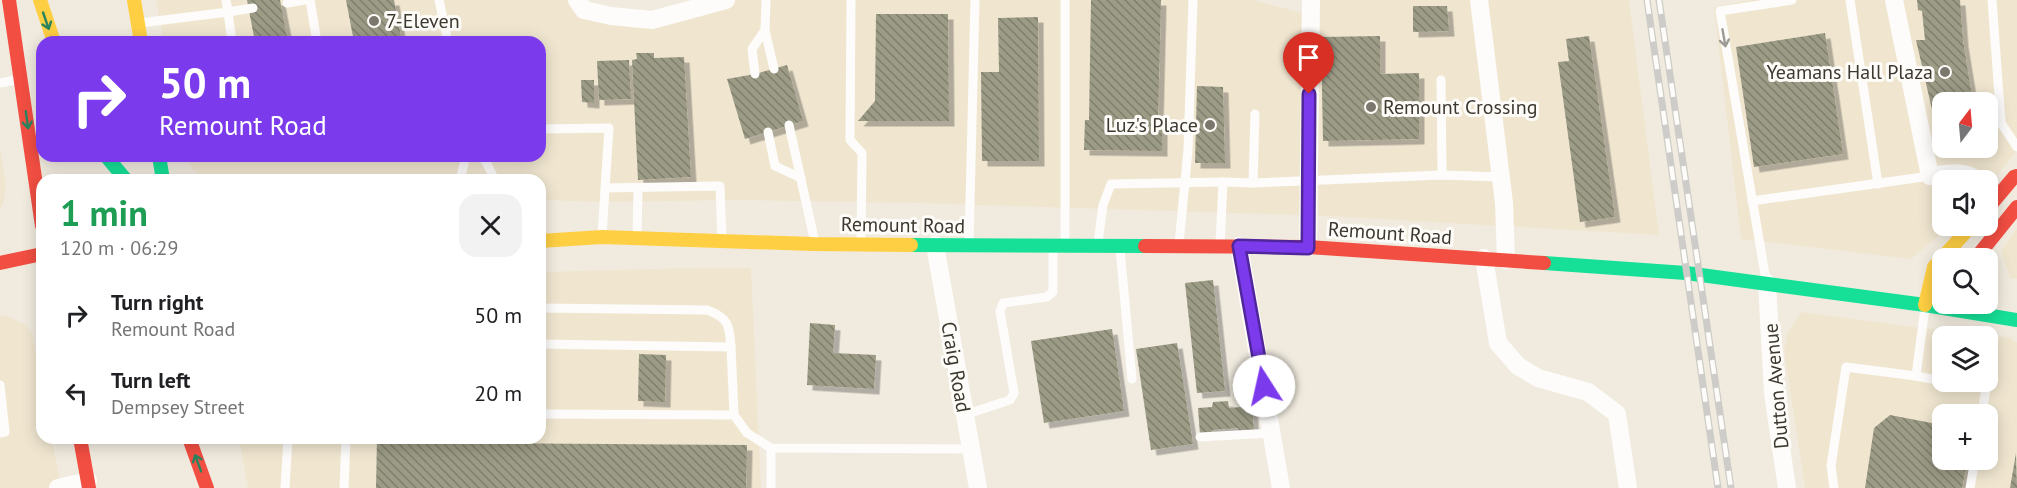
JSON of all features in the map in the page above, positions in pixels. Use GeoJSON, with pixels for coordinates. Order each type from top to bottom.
{"type":"FeatureCollection","features":[{"type":"Feature","properties":{"kind":"main road"},"geometry":{"type":"LineString","coordinates":[[9,0],[36,184]]}},
{"type":"Feature","properties":{"kind":"main road"},"geometry":{"type":"LineString","coordinates":[[40,0],[52,36]]}},
{"type":"Feature","properties":{"kind":"main road"},"geometry":{"type":"LineString","coordinates":[[134,0],[140,36]]}},
{"type":"Feature","properties":{"kind":"main road"},"geometry":{"type":"LineString","coordinates":[[111,162],[121,174]]}},
{"type":"Feature","properties":{"kind":"main road"},"geometry":{"type":"LineString","coordinates":[[1998,192],[2017,176]]}},
{"type":"Feature","properties":{"kind":"main road"},"geometry":{"type":"LineString","coordinates":[[1984,248],[2017,207]]}},
{"type":"Feature","properties":{"kind":"main road"},"geometry":{"type":"LineString","coordinates":[[1925,305],[1934,267],[1962,236]]}},
{"type":"Feature","properties":{"kind":"main road","name":"Remount Road"},"geometry":{"type":"LineString","coordinates":[[546,238],[602,237],[815,244],[1308,248],[1686,273],[1925,305],[2017,320]]}},
{"type":"Feature","properties":{"kind":"main road"},"geometry":{"type":"LineString","coordinates":[[0,263],[36,255]]}},
{"type":"Feature","properties":{"kind":"main road"},"geometry":{"type":"LineString","coordinates":[[1925,305],[1932,299]]}},
{"type":"Feature","properties":{"kind":"main road"},"geometry":{"type":"LineString","coordinates":[[81,444],[89,484]]}},
{"type":"Feature","properties":{"kind":"main road"},"geometry":{"type":"LineString","coordinates":[[191,444],[207,488]]}},
{"type":"Feature","properties":{"kind":"main road"},"geometry":{"type":"LineString","coordinates":[[214,468],[218,488]]}},
{"type":"Feature","properties":{"kind":"street"},"geometry":{"type":"LineString","coordinates":[[577,0],[584,10],[611,16],[652,20],[726,0]]}},
{"type":"Feature","properties":{"kind":"street"},"geometry":{"type":"LineString","coordinates":[[1308,248],[1311,0]]}},
{"type":"Feature","properties":{"kind":"street"},"geometry":{"type":"LineString","coordinates":[[1479,0],[1501,177],[1506,260]]}},
{"type":"Feature","properties":{"kind":"street"},"geometry":{"type":"LineString","coordinates":[[1894,0],[1930,176]]}},
{"type":"Feature","properties":{"kind":"street","name":"Craig Road"},"geometry":{"type":"LineString","coordinates":[[935,245],[978,488]]}},
{"type":"Feature","properties":{"kind":"street"},"geometry":{"type":"LineString","coordinates":[[1239,246],[1281,488]]}},
{"type":"Feature","properties":{"kind":"street"},"geometry":{"type":"LineString","coordinates":[[1484,258],[1498,343],[1518,366],[1538,378],[1588,392],[1617,414],[1628,488]]}},
{"type":"Feature","properties":{"kind":"street","name":"Dutton Avenue"},"geometry":{"type":"LineString","coordinates":[[1767,283],[1773,393],[1787,488]]}},
{"type":"Feature","properties":{"kind":"street"},"geometry":{"type":"LineString","coordinates":[[58,488],[89,484]]}},
{"type":"Feature","properties":{"kind":"lane"},"geometry":{"type":"LineString","coordinates":[[226,0],[231,36]]}},
{"type":"Feature","properties":{"kind":"lane"},"geometry":{"type":"LineString","coordinates":[[287,3],[305,0]]}},
{"type":"Feature","properties":{"kind":"lane"},"geometry":{"type":"LineString","coordinates":[[310,0],[316,36]]}},
{"type":"Feature","properties":{"kind":"lane"},"geometry":{"type":"LineString","coordinates":[[439,0],[447,36]]}},
{"type":"Feature","properties":{"kind":"lane"},"geometry":{"type":"LineString","coordinates":[[766,0],[765,30],[774,69]]}},
{"type":"Feature","properties":{"kind":"lane"},"geometry":{"type":"LineString","coordinates":[[851,0],[850,140],[862,153],[861,244]]}},
{"type":"Feature","properties":{"kind":"lane"},"geometry":{"type":"LineString","coordinates":[[969,245],[975,0]]}},
{"type":"Feature","properties":{"kind":"lane"},"geometry":{"type":"LineString","coordinates":[[964,415],[1010,400],[1014,393],[1000,311],[1003,303],[1047,297],[1053,292],[1059,246],[1065,0]]}},
{"type":"Feature","properties":{"kind":"lane"},"geometry":{"type":"LineString","coordinates":[[1179,246],[1189,127],[1193,0]]}},
{"type":"Feature","properties":{"kind":"lane"},"geometry":{"type":"LineString","coordinates":[[1767,283],[1720,11],[1792,0]]}},
{"type":"Feature","properties":{"kind":"lane"},"geometry":{"type":"LineString","coordinates":[[1850,0],[1878,184]]}},
{"type":"Feature","properties":{"kind":"lane"},"geometry":{"type":"LineString","coordinates":[[1992,0],[2001,123],[2017,147]]}},
{"type":"Feature","properties":{"kind":"lane"},"geometry":{"type":"LineString","coordinates":[[138,24],[253,8]]}},
{"type":"Feature","properties":{"kind":"lane"},"geometry":{"type":"LineString","coordinates":[[755,74],[752,49],[765,30]]}},
{"type":"Feature","properties":{"kind":"lane"},"geometry":{"type":"LineString","coordinates":[[0,83],[21,79]]}},
{"type":"Feature","properties":{"kind":"lane"},"geometry":{"type":"LineString","coordinates":[[1441,80],[1442,176]]}},
{"type":"Feature","properties":{"kind":"lane"},"geometry":{"type":"LineString","coordinates":[[1253,183],[1255,114]]}},
{"type":"Feature","properties":{"kind":"lane"},"geometry":{"type":"LineString","coordinates":[[789,125],[815,244]]}},
{"type":"Feature","properties":{"kind":"lane"},"geometry":{"type":"LineString","coordinates":[[546,129],[609,128],[602,237]]}},
{"type":"Feature","properties":{"kind":"lane"},"geometry":{"type":"LineString","coordinates":[[768,132],[775,166],[801,178]]}},
{"type":"Feature","properties":{"kind":"lane"},"geometry":{"type":"LineString","coordinates":[[1097,246],[1103,205],[1111,184],[1253,183],[1442,176],[1501,177]]}},
{"type":"Feature","properties":{"kind":"lane"},"geometry":{"type":"LineString","coordinates":[[1752,201],[1930,176]]}},
{"type":"Feature","properties":{"kind":"lane"},"geometry":{"type":"LineString","coordinates":[[1220,246],[1223,182]]}},
{"type":"Feature","properties":{"kind":"lane"},"geometry":{"type":"LineString","coordinates":[[605,188],[720,186],[722,242]]}},
{"type":"Feature","properties":{"kind":"lane"},"geometry":{"type":"LineString","coordinates":[[637,239],[638,188]]}},
{"type":"Feature","properties":{"kind":"lane"},"geometry":{"type":"LineString","coordinates":[[1120,246],[1132,379]]}},
{"type":"Feature","properties":{"kind":"lane"},"geometry":{"type":"LineString","coordinates":[[1916,376],[1925,305]]}},
{"type":"Feature","properties":{"kind":"lane"},"geometry":{"type":"LineString","coordinates":[[546,308],[708,310],[721,315],[729,326],[734,415],[747,433],[771,447],[970,449]]}},
{"type":"Feature","properties":{"kind":"lane"},"geometry":{"type":"LineString","coordinates":[[546,344],[731,347]]}},
{"type":"Feature","properties":{"kind":"lane"},"geometry":{"type":"LineString","coordinates":[[1834,488],[1831,466],[1846,367],[1932,379]]}},
{"type":"Feature","properties":{"kind":"lane"},"geometry":{"type":"LineString","coordinates":[[0,385],[5,432],[0,433]]}},
{"type":"Feature","properties":{"kind":"lane"},"geometry":{"type":"LineString","coordinates":[[546,414],[734,415]]}},
{"type":"Feature","properties":{"kind":"lane"},"geometry":{"type":"LineString","coordinates":[[1200,437],[1272,433]]}},
{"type":"Feature","properties":{"kind":"lane"},"geometry":{"type":"LineString","coordinates":[[285,488],[288,444]]}},
{"type":"Feature","properties":{"kind":"lane"},"geometry":{"type":"LineString","coordinates":[[344,488],[345,444]]}},
{"type":"Feature","properties":{"kind":"lane"},"geometry":{"type":"LineString","coordinates":[[771,447],[771,488]]}},
{"type":"Feature","properties":{"kind":"lane"},"geometry":{"type":"LineString","coordinates":[[1970,488],[1973,470]]}},
{"type":"Feature","properties":{"kind":"shaded area"},"geometry":{"type":"Polygon","coordinates":[[[156,0],[577,0],[652,20],[726,0],[1253,0],[1309,15],[1311,0],[1629,0],[1659,235],[1327,216],[916,203],[546,200],[546,174],[199,174],[193,170],[189,162],[546,162],[546,36],[163,36],[156,0]]]}},
{"type":"Feature","properties":{"kind":"shaded area"},"geometry":{"type":"Polygon","coordinates":[[[1751,0],[2017,0],[2017,151],[1998,174],[1998,170],[1932,170],[1932,236],[1938,236],[1911,259],[1741,239],[1714,7],[1751,0]]]}},
{"type":"Feature","properties":{"kind":"shaded area"},"geometry":{"type":"Polygon","coordinates":[[[0,149],[6,184],[4,201],[0,210],[0,149]]]}},
{"type":"Feature","properties":{"kind":"shaded area"},"geometry":{"type":"Polygon","coordinates":[[[2017,228],[2017,279],[2010,278],[2001,250],[2017,228]]]}},
{"type":"Feature","properties":{"kind":"shaded area"},"geometry":{"type":"Polygon","coordinates":[[[751,268],[761,488],[248,488],[240,444],[546,444],[546,272],[751,268]]]}},
{"type":"Feature","properties":{"kind":"shaded area"},"geometry":{"type":"Polygon","coordinates":[[[1802,312],[1932,329],[1932,392],[1998,392],[1998,336],[2010,337],[2017,343],[2017,488],[1805,488],[1784,351],[1788,331],[1802,312]]]}},
{"type":"Feature","properties":{"kind":"shaded area"},"geometry":{"type":"Polygon","coordinates":[[[0,316],[12,318],[25,325],[32,334],[36,354],[36,444],[53,444],[61,488],[0,488],[0,316]]]}},
{"type":"Feature","properties":{"kind":"building"},"geometry":{"type":"Polygon","coordinates":[[[247,0],[280,0],[287,36],[254,36],[247,0]]]}},
{"type":"Feature","properties":{"kind":"building","name":"7-Eleven"},"geometry":{"type":"Polygon","coordinates":[[[346,0],[394,0],[401,36],[353,36],[346,0]]]}},
{"type":"Feature","properties":{"kind":"building"},"geometry":{"type":"Polygon","coordinates":[[[1091,0],[1161,0],[1158,121],[1162,122],[1162,151],[1084,150],[1085,120],[1089,120],[1091,0]]]}},
{"type":"Feature","properties":{"kind":"building","name":"Yeamans Hall Plaza"},"geometry":{"type":"Polygon","coordinates":[[[1917,0],[1960,0],[1963,41],[1971,92],[1932,92],[1932,110],[1916,40],[1925,40],[1922,11],[1918,10],[1917,0]]]}},
{"type":"Feature","properties":{"kind":"building"},"geometry":{"type":"Polygon","coordinates":[[[1413,6],[1447,6],[1449,31],[1413,32],[1413,6]]]}},
{"type":"Feature","properties":{"kind":"building"},"geometry":{"type":"Polygon","coordinates":[[[876,14],[948,14],[949,121],[858,121],[875,101],[876,14]]]}},
{"type":"Feature","properties":{"kind":"building"},"geometry":{"type":"Polygon","coordinates":[[[1038,17],[1039,161],[982,161],[981,72],[999,72],[998,18],[1038,17]]]}},
{"type":"Feature","properties":{"kind":"building"},"geometry":{"type":"Polygon","coordinates":[[[1825,33],[1843,154],[1754,167],[1736,47],[1825,33]]]}},
{"type":"Feature","properties":{"kind":"building","name":"Remount Crossing"},"geometry":{"type":"Polygon","coordinates":[[[1380,36],[1380,74],[1419,73],[1419,139],[1323,141],[1321,37],[1380,36]]]}},
{"type":"Feature","properties":{"kind":"building"},"geometry":{"type":"Polygon","coordinates":[[[1589,36],[1615,217],[1580,222],[1558,62],[1569,61],[1566,39],[1589,36]]]}},
{"type":"Feature","properties":{"kind":"building"},"geometry":{"type":"Polygon","coordinates":[[[636,53],[654,53],[654,58],[684,57],[691,177],[638,180],[632,60],[637,59],[636,53]]]}},
{"type":"Feature","properties":{"kind":"building"},"geometry":{"type":"Polygon","coordinates":[[[629,60],[631,99],[599,100],[597,61],[629,60]]]}},
{"type":"Feature","properties":{"kind":"building"},"geometry":{"type":"Polygon","coordinates":[[[787,65],[803,121],[745,139],[727,79],[787,65]]]}},
{"type":"Feature","properties":{"kind":"building"},"geometry":{"type":"Polygon","coordinates":[[[581,80],[594,80],[594,103],[582,102],[581,80]]]}},
{"type":"Feature","properties":{"kind":"building","name":"Luz's Place"},"geometry":{"type":"Polygon","coordinates":[[[1197,86],[1223,87],[1225,163],[1195,163],[1197,86]]]}},
{"type":"Feature","properties":{"kind":"building"},"geometry":{"type":"Polygon","coordinates":[[[1213,280],[1225,391],[1197,393],[1185,283],[1213,280]]]}},
{"type":"Feature","properties":{"kind":"building"},"geometry":{"type":"Polygon","coordinates":[[[810,323],[835,325],[833,353],[876,355],[874,389],[807,385],[810,323]]]}},
{"type":"Feature","properties":{"kind":"building"},"geometry":{"type":"Polygon","coordinates":[[[1112,329],[1124,411],[1044,423],[1031,341],[1112,329]]]}},
{"type":"Feature","properties":{"kind":"building"},"geometry":{"type":"Polygon","coordinates":[[[1177,343],[1193,444],[1151,450],[1136,349],[1177,343]]]}},
{"type":"Feature","properties":{"kind":"building"},"geometry":{"type":"Polygon","coordinates":[[[639,354],[666,355],[665,402],[638,401],[639,354]]]}},
{"type":"Feature","properties":{"kind":"building"},"geometry":{"type":"Polygon","coordinates":[[[1228,401],[1229,408],[1252,406],[1254,431],[1239,432],[1238,428],[1212,430],[1212,434],[1200,435],[1198,408],[1212,407],[1213,402],[1228,401]]]}},
{"type":"Feature","properties":{"kind":"building"},"geometry":{"type":"Polygon","coordinates":[[[1890,415],[1932,423],[1932,470],[1966,470],[1962,488],[1865,488],[1874,428],[1890,415]]]}},
{"type":"Feature","properties":{"kind":"building"},"geometry":{"type":"Polygon","coordinates":[[[377,444],[747,445],[746,488],[376,488],[377,444]]]}},
{"type":"Feature","properties":{"kind":"building"},"geometry":{"type":"Polygon","coordinates":[[[2016,453],[2017,488],[2010,488],[2016,453]]]}},
{"type":"Feature","properties":{"kind":"railway"},"geometry":{"type":"LineString","coordinates":[[1647,0],[1718,488]]}},
{"type":"Feature","properties":{"kind":"railway"},"geometry":{"type":"LineString","coordinates":[[1659,0],[1731,488]]}},
{"type":"Feature","properties":{"kind":"traffic: fast"},"geometry":{"type":"LineString","coordinates":[[111,162],[121,174]]}},
{"type":"Feature","properties":{"kind":"traffic: fast"},"geometry":{"type":"LineString","coordinates":[[160,162],[162,174]]}},
{"type":"Feature","properties":{"kind":"traffic: fast"},"geometry":{"type":"LineString","coordinates":[[911,245],[1145,246]]}},
{"type":"Feature","properties":{"kind":"traffic: fast"},"geometry":{"type":"LineString","coordinates":[[1544,263],[1686,273],[1925,305],[2017,320]]}},
{"type":"Feature","properties":{"kind":"traffic: slow"},"geometry":{"type":"LineString","coordinates":[[40,0],[52,36]]}},
{"type":"Feature","properties":{"kind":"traffic: slow"},"geometry":{"type":"LineString","coordinates":[[134,0],[140,36]]}},
{"type":"Feature","properties":{"kind":"traffic: slow"},"geometry":{"type":"LineString","coordinates":[[1925,305],[1934,267],[1962,236]]}},
{"type":"Feature","properties":{"kind":"traffic: slow"},"geometry":{"type":"LineString","coordinates":[[546,241],[602,237],[911,245]]}},
{"type":"Feature","properties":{"kind":"traffic: jam"},"geometry":{"type":"LineString","coordinates":[[9,0],[36,185]]}},
{"type":"Feature","properties":{"kind":"traffic: jam"},"geometry":{"type":"LineString","coordinates":[[1998,196],[2017,176]]}},
{"type":"Feature","properties":{"kind":"traffic: jam"},"geometry":{"type":"LineString","coordinates":[[1984,248],[2017,207]]}},
{"type":"Feature","properties":{"kind":"traffic: jam"},"geometry":{"type":"LineString","coordinates":[[1145,246],[1308,247],[1544,263]]}},
{"type":"Feature","properties":{"kind":"traffic: jam"},"geometry":{"type":"LineString","coordinates":[[0,263],[36,255]]}},
{"type":"Feature","properties":{"kind":"traffic: jam"},"geometry":{"type":"LineString","coordinates":[[81,444],[89,488]]}},
{"type":"Feature","properties":{"kind":"traffic: jam"},"geometry":{"type":"LineString","coordinates":[[191,444],[207,488]]}},
{"type":"Feature","properties":{"kind":"place","name":"7-Eleven"},"geometry":{"type":"Point","coordinates":[374,21]}},
{"type":"Feature","properties":{"kind":"place","name":"Yeamans Hall Plaza"},"geometry":{"type":"Point","coordinates":[1945,72]}},
{"type":"Feature","properties":{"kind":"place","name":"Remount Crossing"},"geometry":{"type":"Point","coordinates":[1371,107]}},
{"type":"Feature","properties":{"kind":"place","name":"Luz's Place"},"geometry":{"type":"Point","coordinates":[1210,125]}},
{"type":"Feature","properties":{"kind":"route"},"geometry":{"type":"LineString","coordinates":[[1264,386],[1239,246],[1308,248],[1309,94]]}}]}
